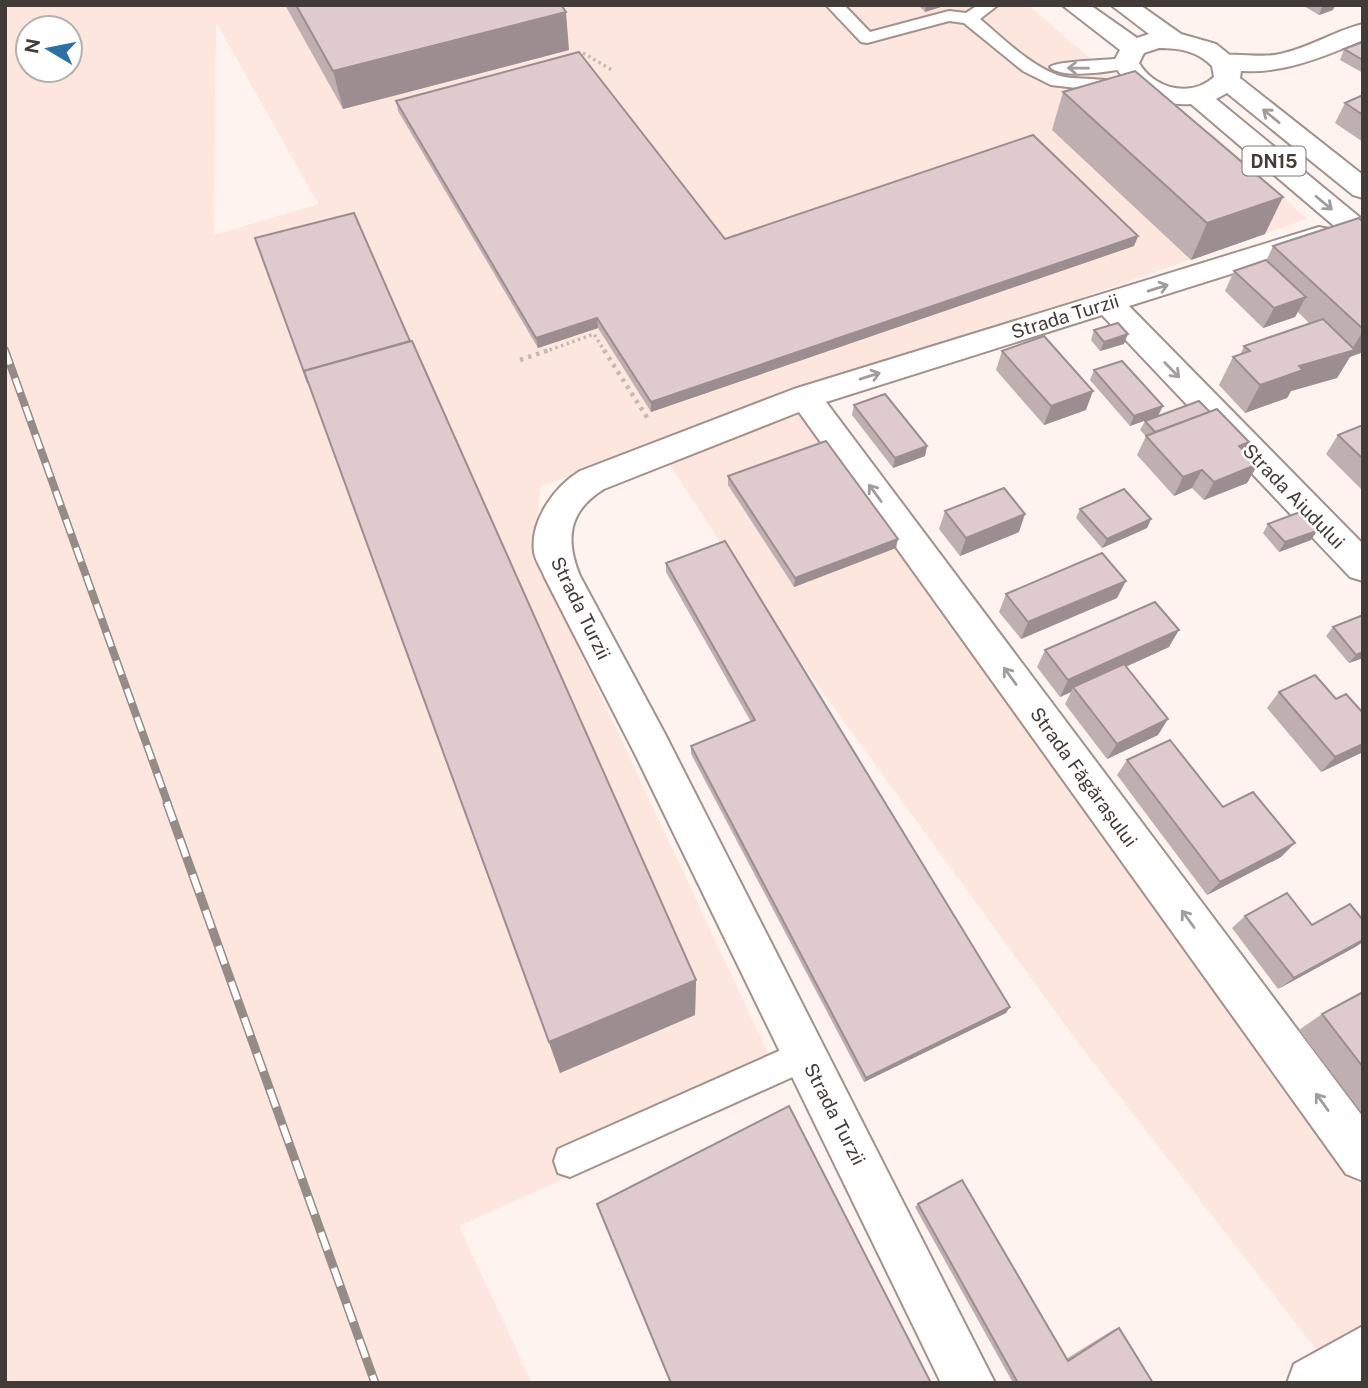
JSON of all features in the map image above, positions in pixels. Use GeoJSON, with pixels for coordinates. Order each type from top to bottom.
{"type":"FeatureCollection","features":[{"type":"Feature","properties":{"kind":"street"},"geometry":{"type":"LineString","coordinates":[[1073,5],[1130,56],[1129,72],[1149,88],[1180,96],[1211,93],[1226,71],[1301,58],[1363,31]]}},
{"type":"Feature","properties":{"kind":"street","name":"DN15"},"geometry":{"type":"LineString","coordinates":[[1123,5],[1173,40]]}},
{"type":"Feature","properties":{"kind":"street","name":"DN15"},"geometry":{"type":"LineString","coordinates":[[1130,56],[1144,43],[1173,40],[1203,47],[1226,71],[1363,189]]}},
{"type":"Feature","properties":{"kind":"street","name":"DN15"},"geometry":{"type":"LineString","coordinates":[[1197,96],[1357,230]]}},
{"type":"Feature","properties":{"kind":"street","name":"Strada Turzii"},"geometry":{"type":"LineString","coordinates":[[969,1383],[552,552],[554,531],[562,508],[579,487],[675,446],[805,397],[1108,303],[1357,230]]}},
{"type":"Feature","properties":{"kind":"street","name":"Strada Aiudului"},"geometry":{"type":"LineString","coordinates":[[1108,303],[1363,567]]}},
{"type":"Feature","properties":{"kind":"street","name":"Strada Făgărașului"},"geometry":{"type":"LineString","coordinates":[[805,397],[1363,1157]]}},
{"type":"Feature","properties":{"kind":"street"},"geometry":{"type":"LineString","coordinates":[[1313,1383],[1363,1352]]}},
{"type":"Feature","properties":{"kind":"lane"},"geometry":{"type":"LineString","coordinates":[[834,5],[867,38],[949,16],[969,19],[1030,67],[1057,81],[1149,88]]}},
{"type":"Feature","properties":{"kind":"lane"},"geometry":{"type":"LineString","coordinates":[[901,5],[921,23]]}},
{"type":"Feature","properties":{"kind":"lane"},"geometry":{"type":"LineString","coordinates":[[969,19],[990,5]]}},
{"type":"Feature","properties":{"kind":"lane"},"geometry":{"type":"LineString","coordinates":[[1030,67],[1090,68],[1130,56]]}},
{"type":"Feature","properties":{"kind":"lane"},"geometry":{"type":"LineString","coordinates":[[570,1161],[806,1055]]}},
{"type":"Feature","properties":{"kind":"path"},"geometry":{"type":"LineString","coordinates":[[583,53],[611,69]]}},
{"type":"Feature","properties":{"kind":"path"},"geometry":{"type":"LineString","coordinates":[[520,360],[594,334],[645,420],[658,416]]}},
{"type":"Feature","properties":{"kind":"shaded area"},"geometry":{"type":"Polygon","coordinates":[[[5,5],[1028,5],[1160,118],[1213,134],[1307,219],[794,398],[1363,1190],[1363,1383],[1342,1383],[1082,1048],[786,642],[657,446],[541,486],[533,551],[781,1081],[459,1226],[532,1383],[5,1383],[5,5]],[[216,22],[214,235],[318,204],[216,22]]]}},
{"type":"Feature","properties":{"kind":"building"},"geometry":{"type":"Polygon","coordinates":[[[296,5],[561,5],[566,12],[333,71],[296,5]]]}},
{"type":"Feature","properties":{"kind":"building"},"geometry":{"type":"Polygon","coordinates":[[[1363,42],[1363,60],[1344,49],[1363,42]]]}},
{"type":"Feature","properties":{"kind":"building"},"geometry":{"type":"Polygon","coordinates":[[[579,52],[725,239],[1033,135],[1138,236],[651,402],[597,318],[536,338],[396,101],[579,52]]]}},
{"type":"Feature","properties":{"kind":"building"},"geometry":{"type":"Polygon","coordinates":[[[1135,71],[1283,197],[1207,223],[1063,92],[1135,71]]]}},
{"type":"Feature","properties":{"kind":"building"},"geometry":{"type":"Polygon","coordinates":[[[1363,95],[1363,115],[1345,103],[1363,95]]]}},
{"type":"Feature","properties":{"kind":"building"},"geometry":{"type":"Polygon","coordinates":[[[354,213],[410,341],[304,371],[308,383],[255,238],[354,213]]]}},
{"type":"Feature","properties":{"kind":"building"},"geometry":{"type":"Polygon","coordinates":[[[1359,218],[1363,222],[1363,329],[1273,246],[1359,218]]]}},
{"type":"Feature","properties":{"kind":"building"},"geometry":{"type":"Polygon","coordinates":[[[1266,260],[1306,297],[1274,308],[1234,271],[1266,260]]]}},
{"type":"Feature","properties":{"kind":"building"},"geometry":{"type":"Polygon","coordinates":[[[1323,319],[1355,350],[1299,366],[1303,370],[1260,385],[1233,357],[1250,351],[1244,346],[1323,319]]]}},
{"type":"Feature","properties":{"kind":"building"},"geometry":{"type":"Polygon","coordinates":[[[1118,323],[1128,334],[1104,342],[1094,330],[1118,323]]]}},
{"type":"Feature","properties":{"kind":"building"},"geometry":{"type":"Polygon","coordinates":[[[1044,336],[1093,391],[1051,406],[1002,351],[1044,336]]]}},
{"type":"Feature","properties":{"kind":"building"},"geometry":{"type":"Polygon","coordinates":[[[412,341],[696,980],[549,1042],[304,371],[412,341]]]}},
{"type":"Feature","properties":{"kind":"building"},"geometry":{"type":"Polygon","coordinates":[[[1122,361],[1163,406],[1134,416],[1094,370],[1122,361]]]}},
{"type":"Feature","properties":{"kind":"building"},"geometry":{"type":"Polygon","coordinates":[[[885,394],[927,446],[895,458],[854,405],[885,394]]]}},
{"type":"Feature","properties":{"kind":"building"},"geometry":{"type":"Polygon","coordinates":[[[1199,401],[1210,412],[1155,432],[1145,421],[1199,401]]]}},
{"type":"Feature","properties":{"kind":"building"},"geometry":{"type":"Polygon","coordinates":[[[1217,409],[1249,442],[1239,446],[1258,464],[1214,482],[1202,470],[1183,477],[1146,436],[1217,409]]]}},
{"type":"Feature","properties":{"kind":"building"},"geometry":{"type":"Polygon","coordinates":[[[1363,425],[1363,459],[1338,435],[1363,425]]]}},
{"type":"Feature","properties":{"kind":"building"},"geometry":{"type":"Polygon","coordinates":[[[826,441],[898,539],[795,578],[728,476],[826,441]]]}},
{"type":"Feature","properties":{"kind":"building"},"geometry":{"type":"Polygon","coordinates":[[[1004,488],[1025,514],[966,538],[945,511],[1004,488]]]}},
{"type":"Feature","properties":{"kind":"building"},"geometry":{"type":"Polygon","coordinates":[[[1124,489],[1151,519],[1107,539],[1080,509],[1124,489]]]}},
{"type":"Feature","properties":{"kind":"building"},"geometry":{"type":"Polygon","coordinates":[[[1300,512],[1317,531],[1285,542],[1268,524],[1300,512]]]}},
{"type":"Feature","properties":{"kind":"building"},"geometry":{"type":"Polygon","coordinates":[[[725,541],[1010,1007],[866,1078],[691,746],[755,720],[666,563],[725,541]]]}},
{"type":"Feature","properties":{"kind":"building"},"geometry":{"type":"Polygon","coordinates":[[[1102,553],[1126,581],[1028,622],[1006,594],[1102,553]]]}},
{"type":"Feature","properties":{"kind":"building"},"geometry":{"type":"Polygon","coordinates":[[[1155,602],[1179,630],[1068,680],[1045,650],[1155,602]]]}},
{"type":"Feature","properties":{"kind":"building"},"geometry":{"type":"Polygon","coordinates":[[[1363,615],[1363,652],[1356,655],[1333,627],[1363,615]]]}},
{"type":"Feature","properties":{"kind":"building"},"geometry":{"type":"Polygon","coordinates":[[[1124,664],[1168,719],[1117,744],[1073,687],[1124,664]]]}},
{"type":"Feature","properties":{"kind":"building"},"geometry":{"type":"Polygon","coordinates":[[[1315,675],[1336,699],[1346,694],[1363,713],[1363,744],[1335,757],[1279,692],[1315,675]]]}},
{"type":"Feature","properties":{"kind":"building"},"geometry":{"type":"Polygon","coordinates":[[[1170,740],[1223,807],[1253,792],[1295,843],[1220,882],[1127,760],[1170,740]]]}},
{"type":"Feature","properties":{"kind":"building"},"geometry":{"type":"Polygon","coordinates":[[[1287,893],[1312,925],[1350,904],[1363,920],[1363,940],[1294,978],[1245,916],[1287,893]]]}},
{"type":"Feature","properties":{"kind":"building"},"geometry":{"type":"Polygon","coordinates":[[[1363,992],[1363,1067],[1322,1014],[1363,992]]]}},
{"type":"Feature","properties":{"kind":"building"},"geometry":{"type":"Polygon","coordinates":[[[789,1106],[931,1383],[671,1383],[597,1204],[789,1106]]]}},
{"type":"Feature","properties":{"kind":"building"},"geometry":{"type":"Polygon","coordinates":[[[962,1180],[1068,1361],[1119,1328],[1153,1383],[1018,1383],[918,1204],[962,1180]]]}},
{"type":"Feature","properties":{"kind":"railway"},"geometry":{"type":"LineString","coordinates":[[5,350],[168,804]]}},
{"type":"Feature","properties":{"kind":"railway"},"geometry":{"type":"LineString","coordinates":[[167,803],[375,1383]]}}]}
